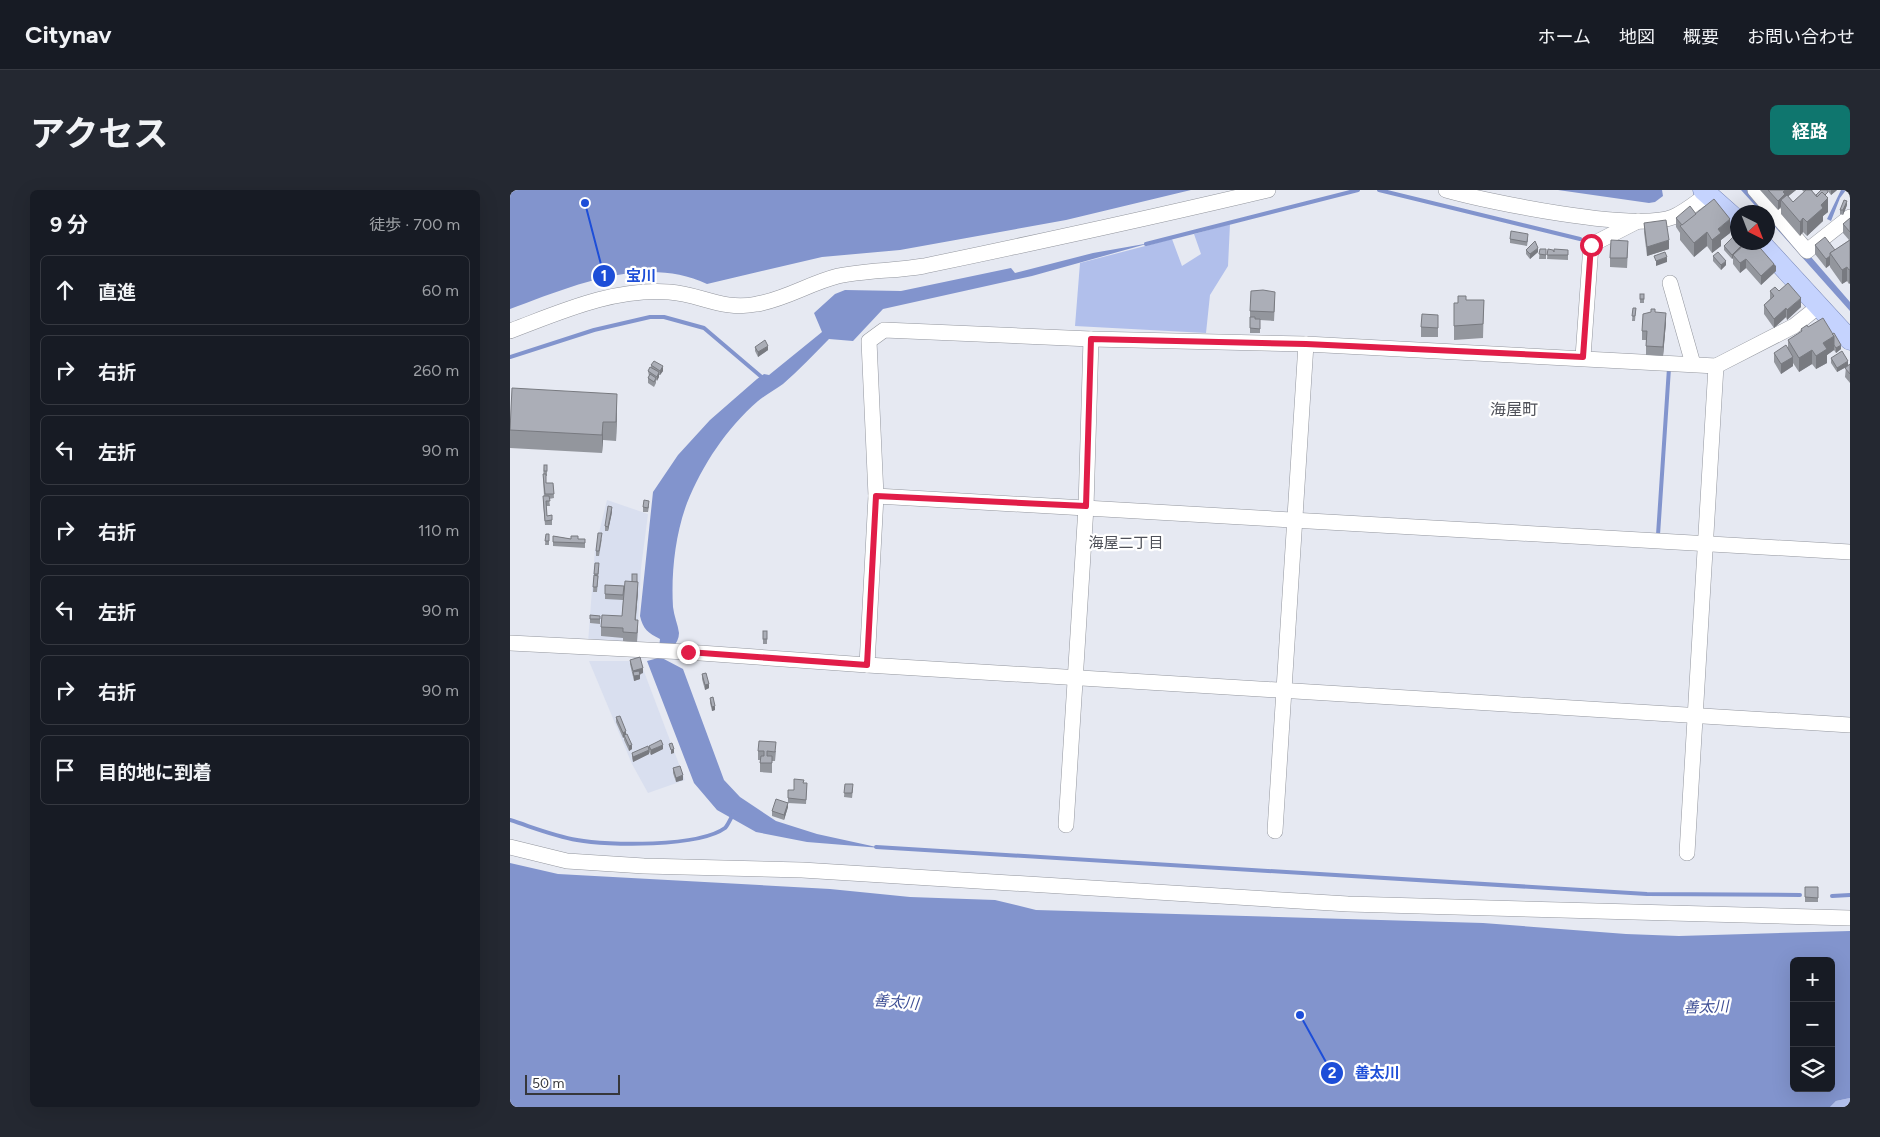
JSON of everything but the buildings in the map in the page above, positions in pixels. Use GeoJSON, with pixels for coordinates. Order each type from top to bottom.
{"type":"FeatureCollection","features":[{"type":"Feature","properties":{"kind":"main road"},"geometry":{"type":"LineString","coordinates":[[1706,192],[1730,214]]}},
{"type":"Feature","properties":{"kind":"main road"},"geometry":{"type":"LineString","coordinates":[[1767,250],[1850,340]]}},
{"type":"Feature","properties":{"kind":"street"},"geometry":{"type":"LineString","coordinates":[[510,330],[605,297],[668,292],[737,307],[757,304],[788,296],[818,282],[839,276],[908,269],[1268,190]]}},
{"type":"Feature","properties":{"kind":"street"},"geometry":{"type":"LineString","coordinates":[[1446,190],[1471,197],[1602,219],[1638,221],[1673,217],[1706,192]]}},
{"type":"Feature","properties":{"kind":"street"},"geometry":{"type":"LineString","coordinates":[[1754,190],[1807,250],[1850,217]]}},
{"type":"Feature","properties":{"kind":"street"},"geometry":{"type":"LineString","coordinates":[[1583,357],[1591,245],[1638,221]]}},
{"type":"Feature","properties":{"kind":"street"},"geometry":{"type":"LineString","coordinates":[[1670,283],[1693,364]]}},
{"type":"Feature","properties":{"kind":"street"},"geometry":{"type":"LineString","coordinates":[[867,665],[876,496],[869,341],[884,330],[1091,339],[1306,344],[1583,357],[1716,366],[1794,326],[1819,306]]}},
{"type":"Feature","properties":{"kind":"street"},"geometry":{"type":"LineString","coordinates":[[1066,825],[1086,506],[1091,339]]}},
{"type":"Feature","properties":{"kind":"street"},"geometry":{"type":"LineString","coordinates":[[1275,831],[1306,344]]}},
{"type":"Feature","properties":{"kind":"street"},"geometry":{"type":"LineString","coordinates":[[1688,853],[1694,715],[1716,366]]}},
{"type":"Feature","properties":{"kind":"street"},"geometry":{"type":"LineString","coordinates":[[876,496],[1295,518],[1850,552]]}},
{"type":"Feature","properties":{"kind":"street"},"geometry":{"type":"LineString","coordinates":[[510,643],[637,651],[686,652],[867,665],[1850,725]]}},
{"type":"Feature","properties":{"kind":"street"},"geometry":{"type":"LineString","coordinates":[[510,847],[567,861],[644,866],[802,870],[1348,904],[1850,918]]}},
{"type":"Feature","properties":{"kind":"shaded area"},"geometry":{"type":"Polygon","coordinates":[[[1230,224],[1228,266],[1210,295],[1206,333],[1075,326],[1080,263],[1172,239],[1182,266],[1201,254],[1194,234],[1230,224]]]}},
{"type":"Feature","properties":{"kind":"shaded area"},"geometry":{"type":"Polygon","coordinates":[[[607,500],[648,514],[641,568],[637,644],[588,643],[595,549],[607,500]]]}},
{"type":"Feature","properties":{"kind":"shaded area"},"geometry":{"type":"Polygon","coordinates":[[[589,661],[640,661],[685,780],[648,793],[632,764],[589,661]]]}},
{"type":"Feature","properties":{"kind":"shaded area"},"geometry":{"type":"Polygon","coordinates":[[[1850,1098],[1850,1107],[1830,1107],[1836,1101],[1850,1098]]]}},
{"type":"Feature","properties":{"kind":"water"},"geometry":{"type":"Polygon","coordinates":[[[510,190],[1191,190],[1066,220],[900,250],[822,257],[707,284],[683,276],[658,272],[607,277],[510,309],[510,190]]]}},
{"type":"Feature","properties":{"kind":"water"},"geometry":{"type":"Polygon","coordinates":[[[1558,190],[1662,190],[1663,196],[1655,202],[1649,203],[1558,190]]]}},
{"type":"Feature","properties":{"kind":"water"},"geometry":{"type":"Polygon","coordinates":[[[1741,190],[1753,190],[1766,205],[1755,205],[1741,190]]]}},
{"type":"Feature","properties":{"kind":"water"},"geometry":{"type":"Polygon","coordinates":[[[1841,190],[1846,190],[1840,198],[1831,221],[1827,219],[1841,190]]]}},
{"type":"Feature","properties":{"kind":"water"},"geometry":{"type":"Polygon","coordinates":[[[1775,215],[1850,302],[1850,311],[1775,227],[1775,215]]]}},
{"type":"Feature","properties":{"kind":"water"},"geometry":{"type":"Polygon","coordinates":[[[1150,243],[1032,276],[883,309],[853,341],[829,339],[783,384],[758,401],[746,412],[716,448],[693,489],[679,528],[673,581],[673,607],[679,637],[673,647],[662,658],[683,669],[724,780],[740,797],[776,821],[817,834],[881,848],[807,842],[756,832],[717,810],[694,783],[647,661],[658,658],[660,639],[647,630],[640,616],[653,492],[678,455],[710,420],[757,379],[764,374],[769,375],[822,332],[814,313],[835,294],[845,290],[901,291],[1011,268],[1015,273],[1093,253],[1150,243]]]}},
{"type":"Feature","properties":{"kind":"water"},"geometry":{"type":"Polygon","coordinates":[[[510,863],[558,874],[830,889],[910,897],[995,900],[1036,910],[1483,923],[1626,934],[1679,936],[1850,931],[1850,1098],[1836,1101],[1830,1107],[510,1107],[510,863]]]}},
{"type":"Feature","properties":{"kind":"waterway"},"geometry":{"type":"LineString","coordinates":[[1146,244],[1358,190]]}},
{"type":"Feature","properties":{"kind":"waterway"},"geometry":{"type":"LineString","coordinates":[[1379,190],[1580,239]]}},
{"type":"Feature","properties":{"kind":"waterway"},"geometry":{"type":"LineString","coordinates":[[510,357],[594,330],[650,317],[664,317],[704,328],[764,379]]}},
{"type":"Feature","properties":{"kind":"waterway"},"geometry":{"type":"LineString","coordinates":[[1658,535],[1669,368]]}},
{"type":"Feature","properties":{"kind":"waterway"},"geometry":{"type":"LineString","coordinates":[[510,820],[551,834],[577,840],[631,844],[695,839],[725,828],[733,815]]}},
{"type":"Feature","properties":{"kind":"waterway"},"geometry":{"type":"LineString","coordinates":[[876,847],[1647,894],[1800,895]]}},
{"type":"Feature","properties":{"kind":"waterway"},"geometry":{"type":"LineString","coordinates":[[1832,896],[1850,895]]}},
{"type":"Feature","properties":{"kind":"place","name":"宝川"},"geometry":{"type":"Point","coordinates":[585,203]}},
{"type":"Feature","properties":{"kind":"place","name":"善太川"},"geometry":{"type":"Point","coordinates":[1300,1015]}},
{"type":"Feature","properties":{"kind":"district","name":"海屋町"},"geometry":{"type":"Point","coordinates":[1514,409]}},
{"type":"Feature","properties":{"kind":"district","name":"海屋二丁目"},"geometry":{"type":"Point","coordinates":[1126,543]}},
{"type":"Feature","properties":{"kind":"route"},"geometry":{"type":"LineString","coordinates":[[688,652],[867,665],[876,496],[1086,506],[1091,339],[1306,344],[1583,357],[1591,245]]}}]}
